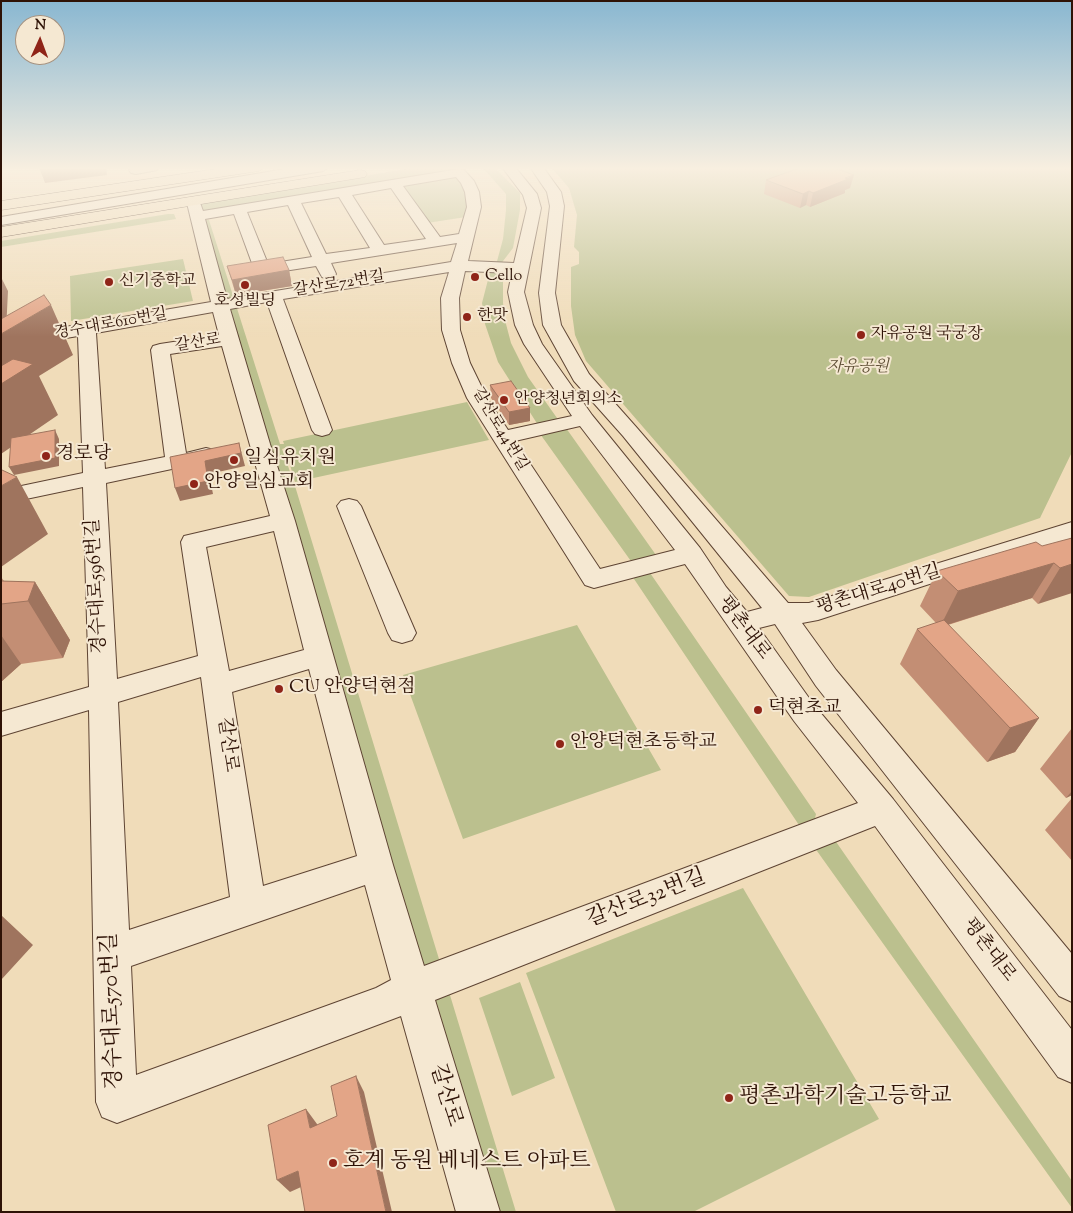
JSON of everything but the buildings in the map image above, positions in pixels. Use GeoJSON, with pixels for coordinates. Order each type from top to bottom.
{"type":"FeatureCollection","features":[{"type":"Feature","properties":{"kind":"highway"},"geometry":{"type":"LineString","coordinates":[[1,234],[61,224]]}},
{"type":"Feature","properties":{"kind":"street"},"geometry":{"type":"LineString","coordinates":[[1,234],[85,224]]}},
{"type":"Feature","properties":{"kind":"street","name":"갈산로"},"geometry":{"type":"LineString","coordinates":[[201,224],[225,275],[221,306],[229,338],[240,447],[283,521],[376,865],[478,1212]]}},
{"type":"Feature","properties":{"kind":"street"},"geometry":{"type":"LineString","coordinates":[[245,224],[262,269]]}},
{"type":"Feature","properties":{"kind":"street"},"geometry":{"type":"LineString","coordinates":[[303,224],[334,286]]}},
{"type":"Feature","properties":{"kind":"street"},"geometry":{"type":"LineString","coordinates":[[363,224],[379,250]]}},
{"type":"Feature","properties":{"kind":"street"},"geometry":{"type":"LineString","coordinates":[[423,224],[435,241]]}},
{"type":"Feature","properties":{"kind":"street","name":"갈산로44번길"},"geometry":{"type":"LineString","coordinates":[[469,224],[450,298],[451,330],[460,363],[477,398],[594,579],[691,554]]}},
{"type":"Feature","properties":{"kind":"street","name":"평촌대로"},"geometry":{"type":"LineString","coordinates":[[531,224],[516,292],[524,326],[533,344],[585,419],[691,554],[717,593],[742,623],[804,713],[882,809],[1072,1063]]}},
{"type":"Feature","properties":{"kind":"street","name":"평촌대로"},"geometry":{"type":"LineString","coordinates":[[555,224],[547,293],[552,325],[559,341],[581,377],[630,432],[782,613],[826,678],[1072,983]]}},
{"type":"Feature","properties":{"kind":"street"},"geometry":{"type":"LineString","coordinates":[[225,275],[467,236]]}},
{"type":"Feature","properties":{"kind":"street","name":"갈산로72번길"},"geometry":{"type":"LineString","coordinates":[[221,306],[458,266],[521,268]]}},
{"type":"Feature","properties":{"kind":"street"},"geometry":{"type":"LineString","coordinates":[[273,296],[322,430]]}},
{"type":"Feature","properties":{"kind":"street","name":"경수대로610번길"},"geometry":{"type":"LineString","coordinates":[[1,344],[221,306]]}},
{"type":"Feature","properties":{"kind":"street","name":"경수대로596번길"},"geometry":{"type":"LineString","coordinates":[[87,330],[103,694]]}},
{"type":"Feature","properties":{"kind":"street","name":"갈산로"},"geometry":{"type":"LineString","coordinates":[[176,461],[174,436],[160,350],[229,338]]}},
{"type":"Feature","properties":{"kind":"street"},"geometry":{"type":"LineString","coordinates":[[502,438],[585,419]]}},
{"type":"Feature","properties":{"kind":"street"},"geometry":{"type":"LineString","coordinates":[[1,495],[7,496],[240,447]]}},
{"type":"Feature","properties":{"kind":"street"},"geometry":{"type":"LineString","coordinates":[[349,506],[402,633]]}},
{"type":"Feature","properties":{"kind":"street","name":"갈산로"},"geometry":{"type":"LineString","coordinates":[[249,907],[215,674],[193,542],[283,521]]}},
{"type":"Feature","properties":{"kind":"street","name":"평촌대로40번길"},"geometry":{"type":"LineString","coordinates":[[742,623],[782,613],[809,613],[1072,530]]}},
{"type":"Feature","properties":{"kind":"street"},"geometry":{"type":"LineString","coordinates":[[1,724],[103,694],[320,656]]}},
{"type":"Feature","properties":{"kind":"street","name":"경수대로570번길"},"geometry":{"type":"LineString","coordinates":[[103,694],[117,1102],[384,1004],[412,990]]}},
{"type":"Feature","properties":{"kind":"street","name":"갈산로32번길"},"geometry":{"type":"LineString","coordinates":[[412,990],[882,809]]}},
{"type":"Feature","properties":{"kind":"street"},"geometry":{"type":"LineString","coordinates":[[112,954],[376,865]]}},
{"type":"Feature","properties":{"kind":"green space"},"geometry":{"type":"Polygon","coordinates":[[[109,224],[147,224],[1,247],[1,241],[109,224]]]}},
{"type":"Feature","properties":{"kind":"green space"},"geometry":{"type":"Polygon","coordinates":[[[205,224],[210,224],[280,444],[284,444],[283,441],[467,402],[489,440],[295,482],[285,448],[282,449],[295,486],[516,1212],[482,1212],[205,224]]]}},
{"type":"Feature","properties":{"kind":"green space"},"geometry":{"type":"Polygon","coordinates":[[[505,224],[517,224],[513,248],[500,265],[496,265],[503,239],[505,224]]]}},
{"type":"Feature","properties":{"kind":"green space","name":"자유공원"},"geometry":{"type":"Polygon","coordinates":[[[576,224],[1072,224],[1072,452],[1040,518],[809,597],[789,596],[586,361],[575,335],[571,306],[571,267],[579,264],[579,252],[574,247],[576,224]]]}},
{"type":"Feature","properties":{"kind":"green space"},"geometry":{"type":"Polygon","coordinates":[[[183,259],[193,301],[71,321],[70,276],[183,259]]]}},
{"type":"Feature","properties":{"kind":"green space"},"geometry":{"type":"Polygon","coordinates":[[[491,268],[503,272],[503,303],[511,343],[528,377],[557,418],[556,422],[538,425],[498,362],[485,324],[482,303],[491,268]]]}},
{"type":"Feature","properties":{"kind":"green space"},"geometry":{"type":"Polygon","coordinates":[[[566,428],[656,555],[633,564],[538,431],[566,428]]]}},
{"type":"Feature","properties":{"kind":"green space"},"geometry":{"type":"Polygon","coordinates":[[[628,570],[648,570],[816,814],[814,822],[832,836],[1072,1181],[1072,1208],[807,837],[628,570]]]}},
{"type":"Feature","properties":{"kind":"green space"},"geometry":{"type":"Polygon","coordinates":[[[577,625],[661,770],[463,839],[403,675],[577,625]]]}},
{"type":"Feature","properties":{"kind":"green space"},"geometry":{"type":"Polygon","coordinates":[[[743,888],[879,1119],[693,1212],[616,1212],[526,973],[743,888]]]}},
{"type":"Feature","properties":{"kind":"green space"},"geometry":{"type":"Polygon","coordinates":[[[520,982],[555,1078],[512,1096],[479,998],[520,982]]]}},
{"type":"Feature","properties":{"kind":"place","name":"Cello"},"geometry":{"type":"Point","coordinates":[475,277]}},
{"type":"Feature","properties":{"kind":"place","name":"신기중학교"},"geometry":{"type":"Point","coordinates":[109,282]}},
{"type":"Feature","properties":{"kind":"place","name":"호성빌딩"},"geometry":{"type":"Point","coordinates":[245,285]}},
{"type":"Feature","properties":{"kind":"place","name":"한맛"},"geometry":{"type":"Point","coordinates":[467,317]}},
{"type":"Feature","properties":{"kind":"place","name":"자유공원 국궁장"},"geometry":{"type":"Point","coordinates":[861,335]}},
{"type":"Feature","properties":{"kind":"place","name":"안양청년회의소"},"geometry":{"type":"Point","coordinates":[504,400]}},
{"type":"Feature","properties":{"kind":"place","name":"경로당"},"geometry":{"type":"Point","coordinates":[46,456]}},
{"type":"Feature","properties":{"kind":"place","name":"일심유치원"},"geometry":{"type":"Point","coordinates":[234,460]}},
{"type":"Feature","properties":{"kind":"place","name":"안양일심교회"},"geometry":{"type":"Point","coordinates":[194,484]}},
{"type":"Feature","properties":{"kind":"place","name":"CU 안양덕현점"},"geometry":{"type":"Point","coordinates":[279,689]}},
{"type":"Feature","properties":{"kind":"place","name":"덕현초교"},"geometry":{"type":"Point","coordinates":[758,710]}},
{"type":"Feature","properties":{"kind":"place","name":"안양덕현초등학교"},"geometry":{"type":"Point","coordinates":[560,744]}},
{"type":"Feature","properties":{"kind":"place","name":"평촌과학기술고등학교"},"geometry":{"type":"Point","coordinates":[729,1098]}},
{"type":"Feature","properties":{"kind":"place","name":"호계 동원 베네스트 아파트"},"geometry":{"type":"Point","coordinates":[333,1163]}}]}
